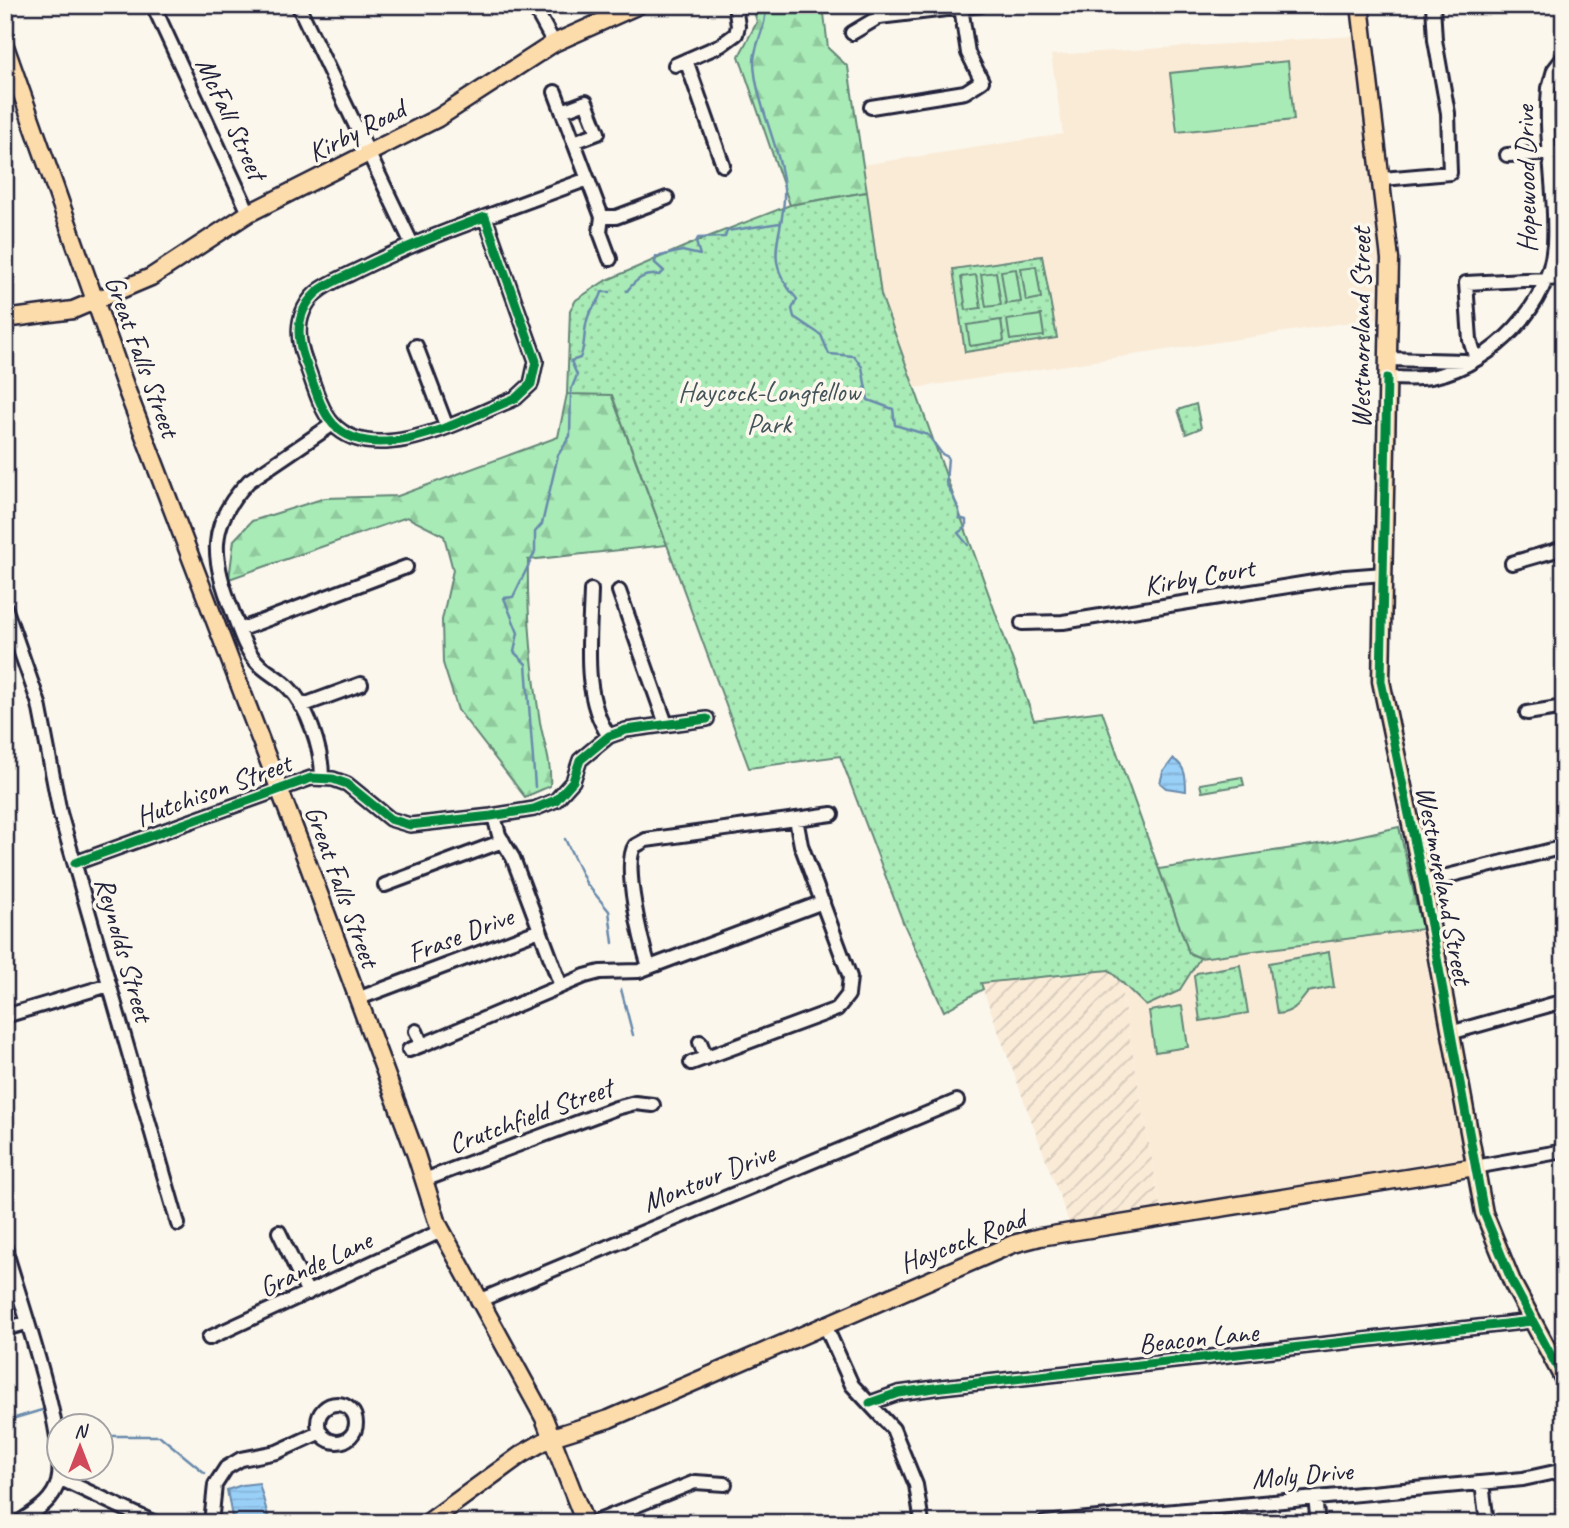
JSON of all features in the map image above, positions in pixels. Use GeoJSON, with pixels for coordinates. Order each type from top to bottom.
{"type":"FeatureCollection","features":[{"type":"Feature","properties":{"kind":"main road","name":"Kirby Road"},"geometry":{"type":"LineString","coordinates":[[5,319],[49,315],[96,302],[177,263],[249,213],[438,118],[554,43],[639,5]]}},
{"type":"Feature","properties":{"kind":"main road","name":"Westmoreland Street"},"geometry":{"type":"LineString","coordinates":[[1360,5],[1383,179],[1390,278],[1381,681],[1423,882],[1475,1167],[1490,1234],[1564,1380]]}},
{"type":"Feature","properties":{"kind":"main road","name":"Great Falls Street"},"geometry":{"type":"LineString","coordinates":[[7,53],[194,570],[279,789],[441,1231],[552,1437],[585,1523]]}},
{"type":"Feature","properties":{"kind":"main road","name":"Haycock Road"},"geometry":{"type":"LineString","coordinates":[[427,1523],[522,1454],[552,1437],[609,1419],[982,1256],[1040,1237],[1475,1167]]}},
{"type":"Feature","properties":{"kind":"street","name":"McFall Street"},"geometry":{"type":"LineString","coordinates":[[153,5],[249,213]]}},
{"type":"Feature","properties":{"kind":"street"},"geometry":{"type":"LineString","coordinates":[[298,5],[412,244]]}},
{"type":"Feature","properties":{"kind":"street"},"geometry":{"type":"LineString","coordinates":[[533,5],[554,43]]}},
{"type":"Feature","properties":{"kind":"street"},"geometry":{"type":"LineString","coordinates":[[723,165],[681,62],[721,46],[736,33],[739,18],[735,5]]}},
{"type":"Feature","properties":{"kind":"street"},"geometry":{"type":"LineString","coordinates":[[852,33],[879,17],[981,5]]}},
{"type":"Feature","properties":{"kind":"street"},"geometry":{"type":"LineString","coordinates":[[1383,179],[1450,173],[1448,113],[1435,40],[1433,5]]}},
{"type":"Feature","properties":{"kind":"street"},"geometry":{"type":"LineString","coordinates":[[872,107],[965,92],[982,81],[968,53],[961,7]]}},
{"type":"Feature","properties":{"kind":"street","name":"Hopewood Drive"},"geometry":{"type":"LineString","coordinates":[[1387,378],[1437,376],[1476,359],[1499,343],[1517,325],[1547,278],[1559,215],[1557,153],[1549,88],[1554,70],[1564,57]]}},
{"type":"Feature","properties":{"kind":"street"},"geometry":{"type":"LineString","coordinates":[[555,92],[602,216],[600,232],[610,259]]}},
{"type":"Feature","properties":{"kind":"street"},"geometry":{"type":"LineString","coordinates":[[562,110],[586,102],[598,133],[574,142]]}},
{"type":"Feature","properties":{"kind":"street"},"geometry":{"type":"LineString","coordinates":[[1507,155],[1557,153]]}},
{"type":"Feature","properties":{"kind":"street"},"geometry":{"type":"LineString","coordinates":[[485,217],[518,303],[536,368],[530,384],[516,398],[401,442],[378,444],[354,438],[333,424],[322,406],[299,342],[304,311],[313,297],[326,286],[412,244],[485,217],[588,179]]}},
{"type":"Feature","properties":{"kind":"street"},"geometry":{"type":"LineString","coordinates":[[602,216],[617,218],[667,198]]}},
{"type":"Feature","properties":{"kind":"street"},"geometry":{"type":"LineString","coordinates":[[1388,359],[1449,362],[1476,359],[1470,340],[1466,283],[1564,278]]}},
{"type":"Feature","properties":{"kind":"street"},"geometry":{"type":"LineString","coordinates":[[416,346],[446,425]]}},
{"type":"Feature","properties":{"kind":"street"},"geometry":{"type":"LineString","coordinates":[[322,777],[320,756],[301,706],[288,687],[257,663],[239,630],[219,574],[217,539],[220,521],[249,481],[333,424]]}},
{"type":"Feature","properties":{"kind":"street"},"geometry":{"type":"LineString","coordinates":[[1512,562],[1564,548]]}},
{"type":"Feature","properties":{"kind":"street"},"geometry":{"type":"LineString","coordinates":[[239,630],[406,567]]}},
{"type":"Feature","properties":{"kind":"street","name":"Kirby Court"},"geometry":{"type":"LineString","coordinates":[[1022,623],[1063,622],[1345,577],[1384,574]]}},
{"type":"Feature","properties":{"kind":"street"},"geometry":{"type":"LineString","coordinates":[[591,590],[590,670],[598,719],[609,736],[626,730],[707,719]]}},
{"type":"Feature","properties":{"kind":"street"},"geometry":{"type":"LineString","coordinates":[[619,591],[666,724]]}},
{"type":"Feature","properties":{"kind":"street","name":"Reynolds Street"},"geometry":{"type":"LineString","coordinates":[[5,607],[38,704],[52,780],[178,1224]]}},
{"type":"Feature","properties":{"kind":"street"},"geometry":{"type":"LineString","coordinates":[[301,706],[361,684]]}},
{"type":"Feature","properties":{"kind":"street"},"geometry":{"type":"LineString","coordinates":[[1527,713],[1564,707]]}},
{"type":"Feature","properties":{"kind":"street","name":"Hutchison Street"},"geometry":{"type":"LineString","coordinates":[[75,863],[279,789],[322,777],[347,784],[390,819],[410,825],[534,809],[556,800],[573,781],[580,760],[609,736]]}},
{"type":"Feature","properties":{"kind":"street"},"geometry":{"type":"LineString","coordinates":[[649,967],[642,942],[631,862],[635,846],[646,840],[832,814]]}},
{"type":"Feature","properties":{"kind":"street"},"geometry":{"type":"LineString","coordinates":[[494,816],[503,841],[513,858],[561,986]]}},
{"type":"Feature","properties":{"kind":"street"},"geometry":{"type":"LineString","coordinates":[[691,1063],[842,1005],[850,989],[850,977],[801,845],[796,819]]}},
{"type":"Feature","properties":{"kind":"street"},"geometry":{"type":"LineString","coordinates":[[385,885],[503,841]]}},
{"type":"Feature","properties":{"kind":"street"},"geometry":{"type":"LineString","coordinates":[[1423,882],[1564,847]]}},
{"type":"Feature","properties":{"kind":"street"},"geometry":{"type":"LineString","coordinates":[[409,1050],[593,973],[630,972],[649,967],[822,902]]}},
{"type":"Feature","properties":{"kind":"street","name":"Frase Drive"},"geometry":{"type":"LineString","coordinates":[[357,999],[540,930]]}},
{"type":"Feature","properties":{"kind":"street"},"geometry":{"type":"LineString","coordinates":[[5,1016],[109,985]]}},
{"type":"Feature","properties":{"kind":"street"},"geometry":{"type":"LineString","coordinates":[[1450,1033],[1564,1001]]}},
{"type":"Feature","properties":{"kind":"street"},"geometry":{"type":"LineString","coordinates":[[416,1031],[422,1045]]}},
{"type":"Feature","properties":{"kind":"street"},"geometry":{"type":"LineString","coordinates":[[700,1042],[706,1058]]}},
{"type":"Feature","properties":{"kind":"street","name":"Montour Drive"},"geometry":{"type":"LineString","coordinates":[[478,1301],[957,1101]]}},
{"type":"Feature","properties":{"kind":"street","name":"Crutchfield Street"},"geometry":{"type":"LineString","coordinates":[[424,1180],[616,1108],[635,1103],[653,1105]]}},
{"type":"Feature","properties":{"kind":"street","name":"Haycock Road"},"geometry":{"type":"LineString","coordinates":[[1475,1167],[1564,1151]]}},
{"type":"Feature","properties":{"kind":"street","name":"Grande Lane"},"geometry":{"type":"LineString","coordinates":[[209,1338],[441,1231]]}},
{"type":"Feature","properties":{"kind":"street"},"geometry":{"type":"LineString","coordinates":[[279,1232],[307,1293]]}},
{"type":"Feature","properties":{"kind":"street"},"geometry":{"type":"LineString","coordinates":[[5,1248],[52,1412]]}},
{"type":"Feature","properties":{"kind":"street","name":"Beacon Lane"},"geometry":{"type":"LineString","coordinates":[[870,1403],[898,1393],[942,1387],[1532,1321]]}},
{"type":"Feature","properties":{"kind":"street"},"geometry":{"type":"LineString","coordinates":[[5,1329],[26,1323]]}},
{"type":"Feature","properties":{"kind":"street"},"geometry":{"type":"LineString","coordinates":[[825,1325],[852,1385],[893,1429],[916,1485],[922,1523]]}},
{"type":"Feature","properties":{"kind":"street"},"geometry":{"type":"LineString","coordinates":[[211,1523],[215,1485],[226,1468],[241,1459],[277,1452],[321,1432]]}},
{"type":"Feature","properties":{"kind":"street","name":"Moly Drive"},"geometry":{"type":"LineString","coordinates":[[1044,1523],[1114,1520],[1315,1497],[1482,1483],[1564,1469]]}},
{"type":"Feature","properties":{"kind":"street"},"geometry":{"type":"LineString","coordinates":[[18,1523],[47,1502],[57,1482]]}},
{"type":"Feature","properties":{"kind":"street"},"geometry":{"type":"LineString","coordinates":[[68,1482],[155,1523]]}},
{"type":"Feature","properties":{"kind":"street"},"geometry":{"type":"LineString","coordinates":[[593,1523],[695,1482],[725,1484]]}},
{"type":"Feature","properties":{"kind":"street"},"geometry":{"type":"LineString","coordinates":[[1482,1483],[1487,1523]]}},
{"type":"Feature","properties":{"kind":"street"},"geometry":{"type":"LineString","coordinates":[[1315,1497],[1318,1523]]}},
{"type":"Feature","properties":{"kind":"shaded area"},"geometry":{"type":"Polygon","coordinates":[[[1355,36],[1386,251],[1384,317],[915,388],[836,169],[1063,134],[1051,55],[1355,36]]]}},
{"type":"Feature","properties":{"kind":"shaded area"},"geometry":{"type":"Polygon","coordinates":[[[1422,916],[1467,1162],[1161,1210],[1116,962],[1422,916]]]}},
{"type":"Feature","properties":{"kind":"shaded area"},"geometry":{"type":"Polygon","coordinates":[[[1116,962],[1161,1210],[1070,1225],[980,982],[1116,962]]]}},
{"type":"Feature","properties":{"kind":"green space"},"geometry":{"type":"Polygon","coordinates":[[[752,5],[823,5],[828,48],[848,67],[867,192],[790,205],[739,56],[757,22],[752,5]]]}},
{"type":"Feature","properties":{"kind":"green space"},"geometry":{"type":"Polygon","coordinates":[[[1288,61],[1294,120],[1177,132],[1170,73],[1288,61]]]}},
{"type":"Feature","properties":{"kind":"green space","name":"Haycock-Longfellow Park"},"geometry":{"type":"Polygon","coordinates":[[[867,192],[881,295],[1034,720],[1102,711],[1189,953],[1200,958],[1179,991],[1146,1006],[1109,970],[981,983],[983,989],[944,1011],[903,922],[840,756],[749,768],[612,395],[567,394],[570,310],[576,300],[605,281],[790,205],[867,192]]]}},
{"type":"Feature","properties":{"kind":"green space"},"geometry":{"type":"Polygon","coordinates":[[[1042,256],[1057,338],[965,352],[953,269],[1042,256]]]}},
{"type":"Feature","properties":{"kind":"green space"},"geometry":{"type":"Polygon","coordinates":[[[1036,266],[1041,298],[1026,301],[1021,268],[1036,266]]]}},
{"type":"Feature","properties":{"kind":"green space"},"geometry":{"type":"Polygon","coordinates":[[[1016,269],[1021,302],[1006,304],[1001,271],[1016,269]]]}},
{"type":"Feature","properties":{"kind":"green space"},"geometry":{"type":"Polygon","coordinates":[[[996,272],[1001,305],[986,307],[981,274],[996,272]]]}},
{"type":"Feature","properties":{"kind":"green space"},"geometry":{"type":"Polygon","coordinates":[[[976,275],[981,308],[966,310],[961,277],[976,275]]]}},
{"type":"Feature","properties":{"kind":"green space"},"geometry":{"type":"Polygon","coordinates":[[[1041,315],[1044,336],[1010,340],[1007,320],[1041,315]]]}},
{"type":"Feature","properties":{"kind":"green space"},"geometry":{"type":"Polygon","coordinates":[[[1001,320],[1004,341],[970,346],[967,325],[1001,320]]]}},
{"type":"Feature","properties":{"kind":"green space"},"geometry":{"type":"Polygon","coordinates":[[[567,394],[611,394],[667,545],[528,560],[532,662],[540,722],[549,762],[550,786],[525,797],[458,710],[443,663],[442,620],[453,570],[444,536],[407,517],[229,579],[234,540],[252,521],[325,498],[398,496],[558,437],[567,394]]]}},
{"type":"Feature","properties":{"kind":"green space"},"geometry":{"type":"Polygon","coordinates":[[[1196,404],[1201,428],[1186,434],[1178,410],[1196,404]]]}},
{"type":"Feature","properties":{"kind":"green space"},"geometry":{"type":"Polygon","coordinates":[[[1242,777],[1244,785],[1202,792],[1200,784],[1242,777]]]}},
{"type":"Feature","properties":{"kind":"green space"},"geometry":{"type":"Polygon","coordinates":[[[1399,827],[1422,929],[1200,958],[1189,953],[1159,869],[1331,842],[1399,827]]]}},
{"type":"Feature","properties":{"kind":"green space"},"geometry":{"type":"Polygon","coordinates":[[[1329,952],[1334,987],[1308,992],[1291,1010],[1277,1014],[1269,963],[1329,952]]]}},
{"type":"Feature","properties":{"kind":"green space"},"geometry":{"type":"Polygon","coordinates":[[[1240,965],[1248,1013],[1200,1021],[1194,976],[1197,973],[1240,965]]]}},
{"type":"Feature","properties":{"kind":"green space"},"geometry":{"type":"Polygon","coordinates":[[[1182,1006],[1188,1047],[1155,1052],[1149,1011],[1182,1006]]]}},
{"type":"Feature","properties":{"kind":"water"},"geometry":{"type":"Polygon","coordinates":[[[1173,759],[1183,769],[1186,791],[1166,788],[1160,783],[1163,772],[1173,759]]]}},
{"type":"Feature","properties":{"kind":"water"},"geometry":{"type":"Polygon","coordinates":[[[259,1483],[270,1523],[233,1523],[227,1490],[259,1483]]]}},
{"type":"Feature","properties":{"kind":"waterway"},"geometry":{"type":"LineString","coordinates":[[765,5],[765,20],[754,62],[755,77],[782,173],[784,204],[777,257],[785,284],[797,299],[792,309],[794,317],[821,335],[829,354],[854,356],[862,367],[868,400],[893,409],[895,425],[928,435],[942,454],[948,457],[946,483],[959,509],[959,518],[966,520],[966,527],[958,533],[968,545]]}},
{"type":"Feature","properties":{"kind":"waterway"},"geometry":{"type":"LineString","coordinates":[[627,291],[641,278],[660,275],[664,271],[655,263],[656,257],[682,251],[700,255],[696,242],[698,238],[725,237],[727,231],[780,223]]}},
{"type":"Feature","properties":{"kind":"waterway"},"geometry":{"type":"LineString","coordinates":[[535,787],[526,664],[514,652],[518,633],[504,598],[513,597],[535,552],[535,532],[542,524],[558,455],[570,436],[571,390],[577,375],[571,361],[580,358],[589,314],[602,292],[610,292]]}},
{"type":"Feature","properties":{"kind":"waterway"},"geometry":{"type":"LineString","coordinates":[[565,839],[586,883],[609,911],[613,943]]}},
{"type":"Feature","properties":{"kind":"waterway"},"geometry":{"type":"LineString","coordinates":[[621,989],[633,1035]]}},
{"type":"Feature","properties":{"kind":"waterway"},"geometry":{"type":"LineString","coordinates":[[5,1421],[42,1410]]}},
{"type":"Feature","properties":{"kind":"waterway"},"geometry":{"type":"LineString","coordinates":[[116,1436],[160,1436],[205,1473]]}},
{"type":"Feature","properties":{"kind":"cycle path"},"geometry":{"type":"LineString","coordinates":[[485,217],[536,361],[531,384],[516,398],[423,435],[398,441],[373,442],[351,437],[333,424],[324,410],[305,361],[299,334],[301,317],[309,300],[331,283],[374,262],[485,217]]}},
{"type":"Feature","properties":{"kind":"cycle path"},"geometry":{"type":"LineString","coordinates":[[1387,378],[1381,681],[1423,882],[1484,1213],[1513,1284],[1564,1380]]}},
{"type":"Feature","properties":{"kind":"cycle path"},"geometry":{"type":"LineString","coordinates":[[75,863],[311,778],[333,779],[347,784],[390,819],[410,825],[534,809],[556,800],[573,781],[580,760],[609,736],[626,730],[707,719]]}},
{"type":"Feature","properties":{"kind":"cycle path"},"geometry":{"type":"LineString","coordinates":[[870,1403],[898,1393],[942,1387],[1532,1321]]}}]}
